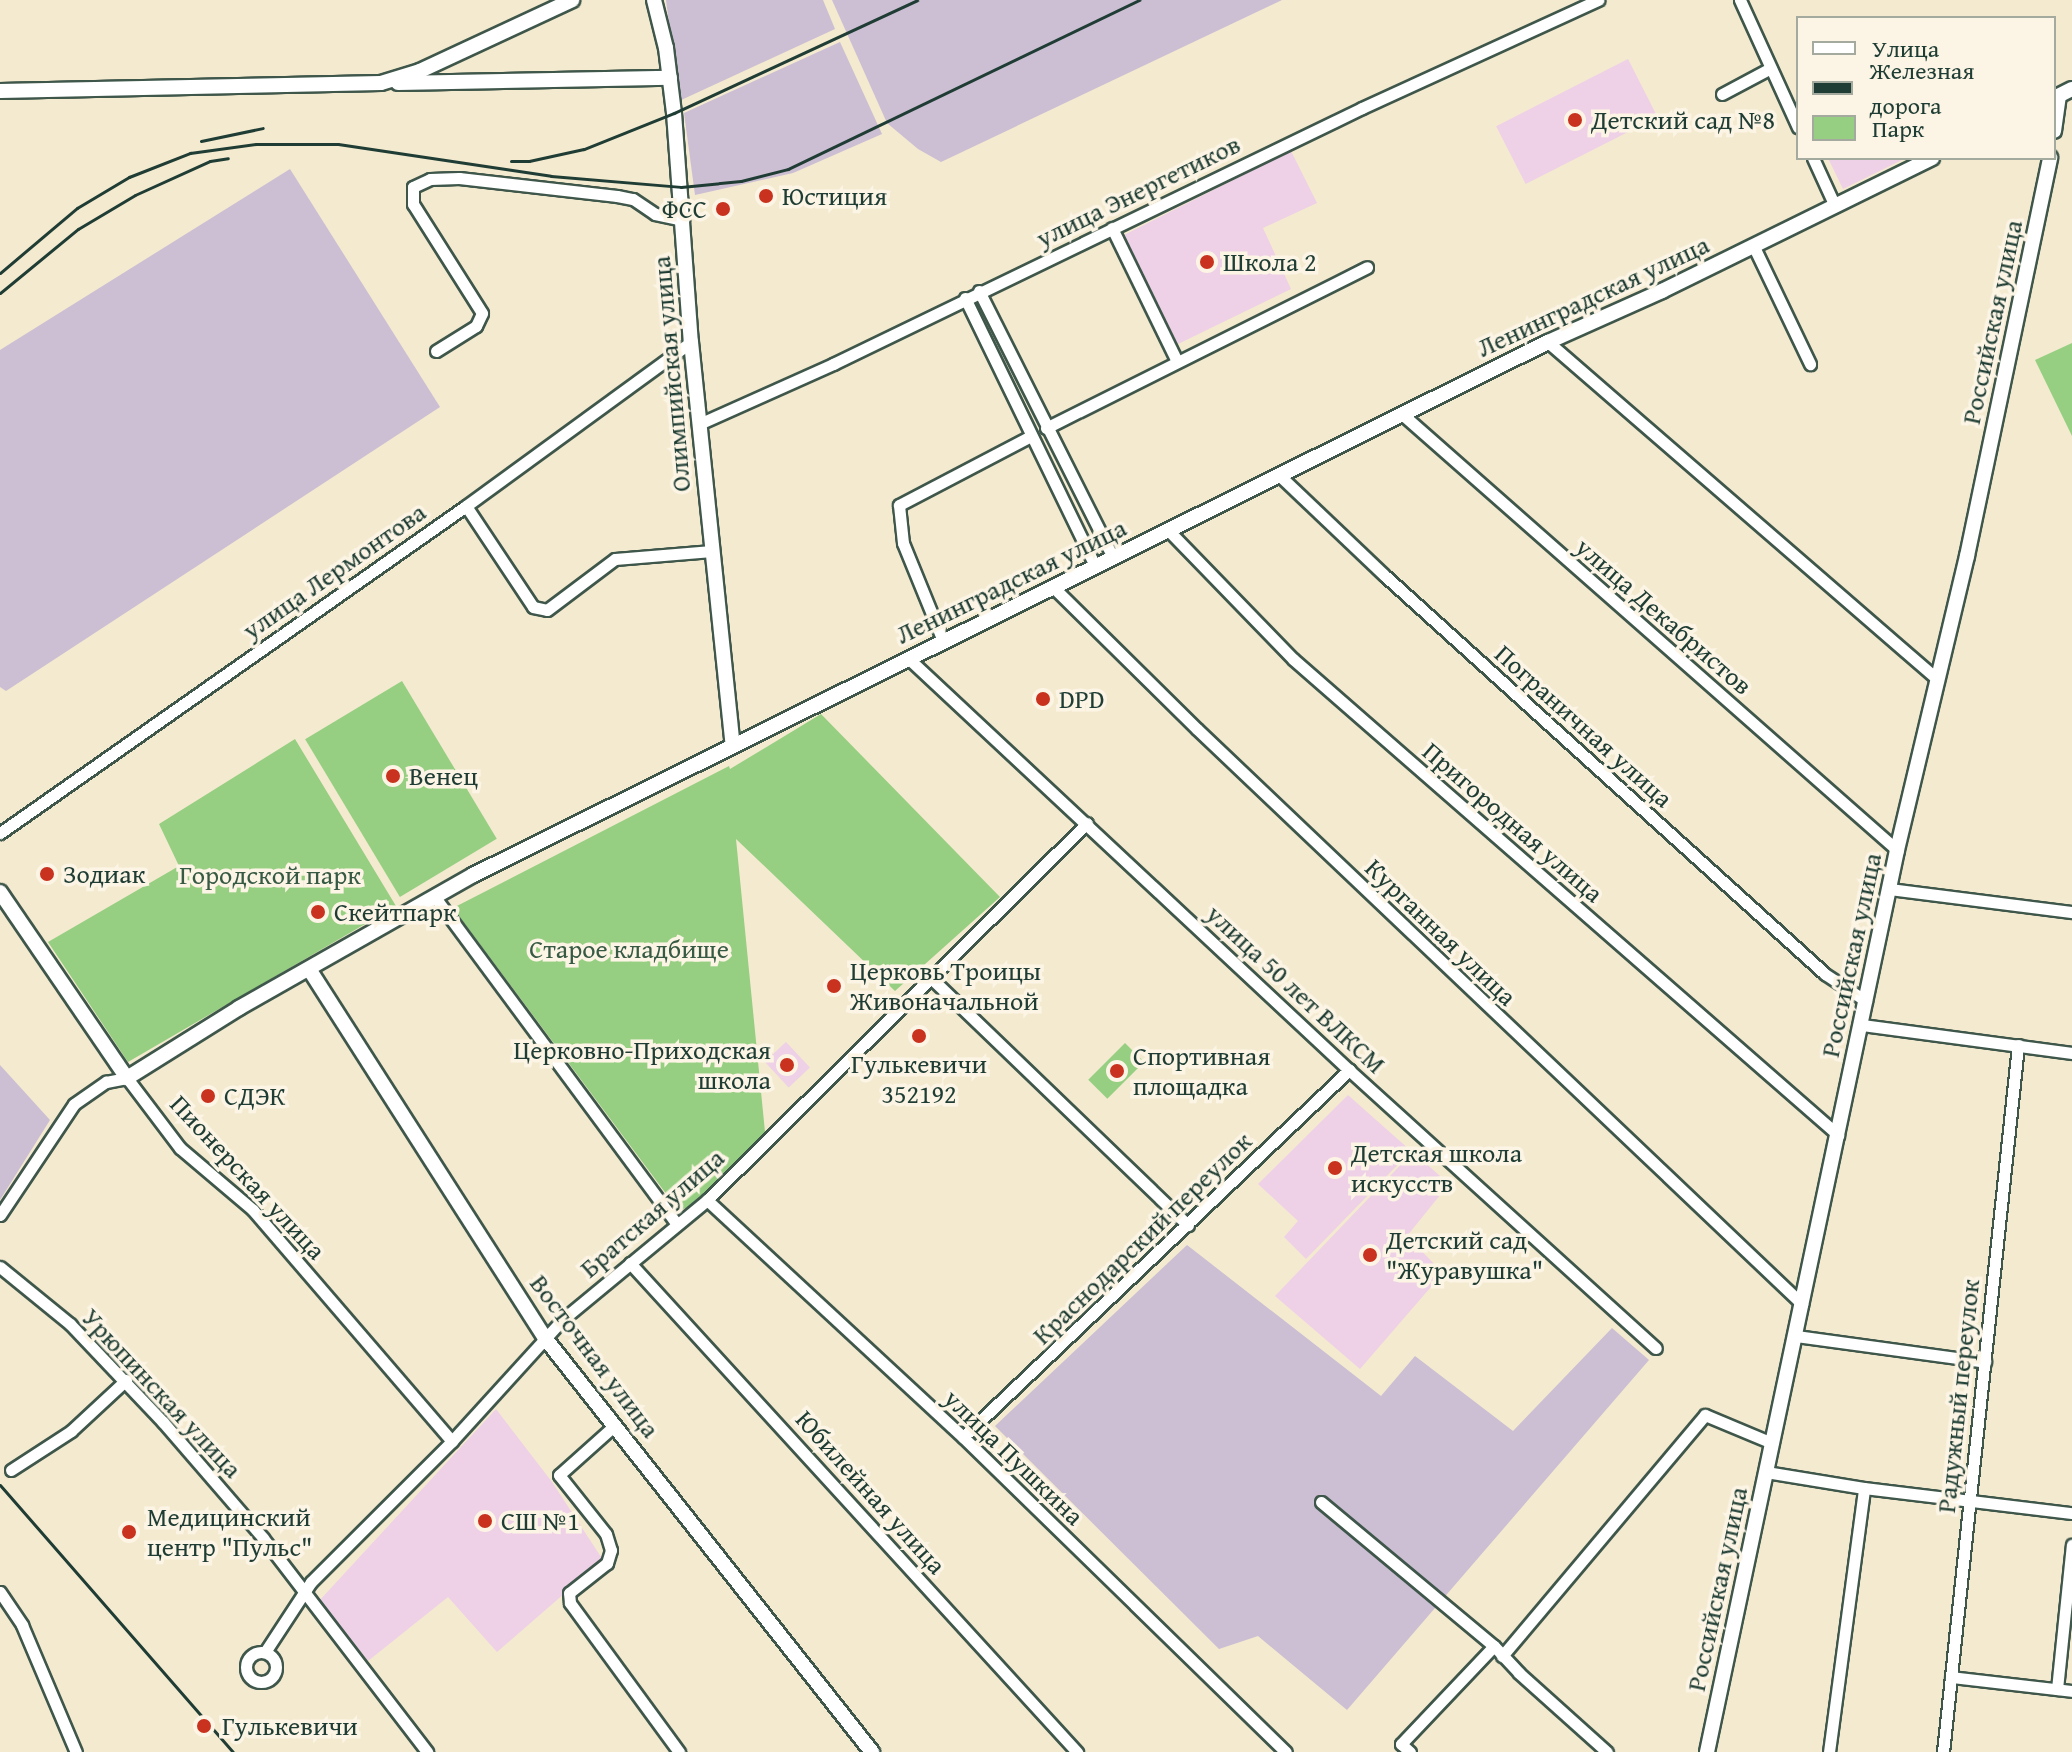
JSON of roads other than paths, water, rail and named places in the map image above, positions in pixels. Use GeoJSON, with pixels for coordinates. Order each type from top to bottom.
{"type":"FeatureCollection","features":[{"type":"Feature","properties":{"kind":"street"},"geometry":{"type":"LineString","coordinates":[[381,83],[420,71],[572,0]]}},
{"type":"Feature","properties":{"kind":"street","name":"Олимпийская улица"},"geometry":{"type":"LineString","coordinates":[[654,0],[670,78],[691,342],[733,745]]}},
{"type":"Feature","properties":{"kind":"street","name":"улица Энергетиков"},"geometry":{"type":"LineString","coordinates":[[699,424],[833,364],[979,291],[1598,0]]}},
{"type":"Feature","properties":{"kind":"street"},"geometry":{"type":"LineString","coordinates":[[1740,0],[1796,123]]}},
{"type":"Feature","properties":{"kind":"street"},"geometry":{"type":"LineString","coordinates":[[1722,94],[1771,68]]}},
{"type":"Feature","properties":{"kind":"street"},"geometry":{"type":"LineString","coordinates":[[0,91],[670,78]]}},
{"type":"Feature","properties":{"kind":"street"},"geometry":{"type":"LineString","coordinates":[[2056,122],[2062,94]]}},
{"type":"Feature","properties":{"kind":"street"},"geometry":{"type":"LineString","coordinates":[[1814,160],[1835,206]]}},
{"type":"Feature","properties":{"kind":"street","name":"Ленинградская улица"},"geometry":{"type":"LineString","coordinates":[[127,1078],[434,896],[1548,342],[1754,247],[1928,160]]}},
{"type":"Feature","properties":{"kind":"street","name":"Российская улица"},"geometry":{"type":"LineString","coordinates":[[1707,1752],[1897,850],[1937,679],[2047,162]]}},
{"type":"Feature","properties":{"kind":"street"},"geometry":{"type":"LineString","coordinates":[[436,351],[476,326],[482,313],[413,204],[413,187],[430,179],[459,178],[617,196],[633,199],[655,214],[683,220]]}},
{"type":"Feature","properties":{"kind":"street"},"geometry":{"type":"LineString","coordinates":[[1112,228],[1177,361]]}},
{"type":"Feature","properties":{"kind":"street"},"geometry":{"type":"LineString","coordinates":[[1754,247],[1810,364]]}},
{"type":"Feature","properties":{"kind":"street"},"geometry":{"type":"LineString","coordinates":[[1046,428],[1367,267]]}},
{"type":"Feature","properties":{"kind":"street"},"geometry":{"type":"LineString","coordinates":[[979,291],[1113,558]]}},
{"type":"Feature","properties":{"kind":"street"},"geometry":{"type":"LineString","coordinates":[[965,298],[1095,566]]}},
{"type":"Feature","properties":{"kind":"street","name":"улица Лермонтова"},"geometry":{"type":"LineString","coordinates":[[0,833],[466,506],[691,342]]}},
{"type":"Feature","properties":{"kind":"street"},"geometry":{"type":"LineString","coordinates":[[1548,342],[1937,679]]}},
{"type":"Feature","properties":{"kind":"street","name":"улица Декабристов"},"geometry":{"type":"LineString","coordinates":[[1402,414],[1897,850]]}},
{"type":"Feature","properties":{"kind":"street"},"geometry":{"type":"LineString","coordinates":[[943,641],[903,543],[899,505],[1031,436]]}},
{"type":"Feature","properties":{"kind":"street","name":"Пограничная улица"},"geometry":{"type":"LineString","coordinates":[[1279,475],[1372,564],[1825,974],[1866,1001]]}},
{"type":"Feature","properties":{"kind":"street"},"geometry":{"type":"LineString","coordinates":[[466,506],[533,607],[547,610],[615,559],[712,551]]}},
{"type":"Feature","properties":{"kind":"street","name":"Пригородная улица"},"geometry":{"type":"LineString","coordinates":[[1168,530],[1293,659],[1838,1135]]}},
{"type":"Feature","properties":{"kind":"street","name":"Курганная улица"},"geometry":{"type":"LineString","coordinates":[[1053,587],[1285,813],[1802,1304]]}},
{"type":"Feature","properties":{"kind":"street","name":"улица 50 лет ВЛКСМ"},"geometry":{"type":"LineString","coordinates":[[909,659],[1349,1070],[1656,1348]]}},
{"type":"Feature","properties":{"kind":"street","name":"Братская улица"},"geometry":{"type":"LineString","coordinates":[[265,1652],[305,1593],[452,1441],[545,1338],[676,1223],[707,1200],[1087,823]]}},
{"type":"Feature","properties":{"kind":"street"},"geometry":{"type":"LineString","coordinates":[[1889,889],[2072,912]]}},
{"type":"Feature","properties":{"kind":"street","name":"Пионерская улица"},"geometry":{"type":"LineString","coordinates":[[0,892],[127,1078],[180,1148],[253,1210],[452,1441]]}},
{"type":"Feature","properties":{"kind":"street"},"geometry":{"type":"LineString","coordinates":[[434,896],[676,1223]]}},
{"type":"Feature","properties":{"kind":"street","name":"Восточная улица"},"geometry":{"type":"LineString","coordinates":[[309,969],[545,1338],[872,1752]]}},
{"type":"Feature","properties":{"kind":"street"},"geometry":{"type":"LineString","coordinates":[[930,977],[1188,1225]]}},
{"type":"Feature","properties":{"kind":"street"},"geometry":{"type":"LineString","coordinates":[[1862,1025],[2072,1053]]}},
{"type":"Feature","properties":{"kind":"street","name":"Радужный переулок"},"geometry":{"type":"LineString","coordinates":[[1943,1752],[2018,1045]]}},
{"type":"Feature","properties":{"kind":"street","name":"Краснодарский переулок"},"geometry":{"type":"LineString","coordinates":[[963,1437],[1349,1070]]}},
{"type":"Feature","properties":{"kind":"street"},"geometry":{"type":"LineString","coordinates":[[0,1215],[74,1104],[106,1082],[127,1078]]}},
{"type":"Feature","properties":{"kind":"street","name":"улица Пушкина"},"geometry":{"type":"LineString","coordinates":[[707,1200],[963,1437],[1286,1752]]}},
{"type":"Feature","properties":{"kind":"street","name":"Юбилейная улица"},"geometry":{"type":"LineString","coordinates":[[630,1263],[1077,1752]]}},
{"type":"Feature","properties":{"kind":"street","name":"Урюпинская улица"},"geometry":{"type":"LineString","coordinates":[[0,1267],[48,1304],[126,1380],[263,1538],[427,1752]]}},
{"type":"Feature","properties":{"kind":"street"},"geometry":{"type":"LineString","coordinates":[[1796,1336],[1985,1362]]}},
{"type":"Feature","properties":{"kind":"street"},"geometry":{"type":"LineString","coordinates":[[11,1470],[71,1431],[126,1380]]}},
{"type":"Feature","properties":{"kind":"street"},"geometry":{"type":"LineString","coordinates":[[1410,1752],[1401,1744],[1498,1651],[1705,1415],[1772,1443]]}},
{"type":"Feature","properties":{"kind":"street"},"geometry":{"type":"LineString","coordinates":[[615,1425],[559,1475],[606,1534],[611,1550],[607,1563],[569,1593],[570,1603],[679,1752]]}},
{"type":"Feature","properties":{"kind":"street"},"geometry":{"type":"LineString","coordinates":[[1766,1472],[1864,1488],[2072,1513]]}},
{"type":"Feature","properties":{"kind":"street"},"geometry":{"type":"LineString","coordinates":[[1829,1752],[1864,1488]]}},
{"type":"Feature","properties":{"kind":"street"},"geometry":{"type":"LineString","coordinates":[[1321,1502],[1498,1651],[1607,1752]]}},
{"type":"Feature","properties":{"kind":"street"},"geometry":{"type":"LineString","coordinates":[[2057,1689],[2072,1545]]}},
{"type":"Feature","properties":{"kind":"street"},"geometry":{"type":"LineString","coordinates":[[0,1592],[22,1625],[76,1752]]}},
{"type":"Feature","properties":{"kind":"street"},"geometry":{"type":"LineString","coordinates":[[1951,1677],[2072,1691]]}},
{"type":"Feature","properties":{"kind":"railway"},"geometry":{"type":"LineString","coordinates":[[511,161],[529,161],[584,149],[674,113],[917,0]]}},
{"type":"Feature","properties":{"kind":"railway"},"geometry":{"type":"LineString","coordinates":[[0,273],[77,208],[129,177],[190,153],[256,144],[338,144],[551,176],[681,187],[741,181],[788,169],[1139,0]]}},
{"type":"Feature","properties":{"kind":"railway"},"geometry":{"type":"LineString","coordinates":[[201,141],[263,128]]}},
{"type":"Feature","properties":{"kind":"railway"},"geometry":{"type":"LineString","coordinates":[[0,293],[78,229],[135,195],[210,161],[228,158]]}},
{"type":"Feature","properties":{"kind":"railway"},"geometry":{"type":"LineString","coordinates":[[0,1485],[233,1752]]}},
{"type":"Feature","properties":{"kind":"place","name":"Детский сад №8"},"geometry":{"type":"Point","coordinates":[1575,120]}},
{"type":"Feature","properties":{"kind":"place","name":"Юстиция"},"geometry":{"type":"Point","coordinates":[766,196]}},
{"type":"Feature","properties":{"kind":"place","name":"ФСС"},"geometry":{"type":"Point","coordinates":[723,209]}},
{"type":"Feature","properties":{"kind":"place","name":"Школа 2"},"geometry":{"type":"Point","coordinates":[1207,262]}},
{"type":"Feature","properties":{"kind":"place","name":"DPD"},"geometry":{"type":"Point","coordinates":[1043,699]}},
{"type":"Feature","properties":{"kind":"place","name":"Венец"},"geometry":{"type":"Point","coordinates":[393,776]}},
{"type":"Feature","properties":{"kind":"place","name":"Зодиак"},"geometry":{"type":"Point","coordinates":[47,874]}},
{"type":"Feature","properties":{"kind":"place","name":"Скейтпарк"},"geometry":{"type":"Point","coordinates":[318,912]}},
{"type":"Feature","properties":{"kind":"place","name":"Церковь Троицы Живоначальной"},"geometry":{"type":"Point","coordinates":[834,986]}},
{"type":"Feature","properties":{"kind":"place","name":"Гулькевичи 352192"},"geometry":{"type":"Point","coordinates":[919,1036]}},
{"type":"Feature","properties":{"kind":"place","name":"Церковно-Приходская школа"},"geometry":{"type":"Point","coordinates":[787,1065]}},
{"type":"Feature","properties":{"kind":"place","name":"Спортивная площадка"},"geometry":{"type":"Point","coordinates":[1117,1071]}},
{"type":"Feature","properties":{"kind":"place","name":"СДЭК"},"geometry":{"type":"Point","coordinates":[208,1096]}},
{"type":"Feature","properties":{"kind":"place","name":"Детская школа искусств"},"geometry":{"type":"Point","coordinates":[1335,1168]}},
{"type":"Feature","properties":{"kind":"place","name":"Детский сад \"Журавушка\""},"geometry":{"type":"Point","coordinates":[1370,1255]}},
{"type":"Feature","properties":{"kind":"place","name":"СШ №1"},"geometry":{"type":"Point","coordinates":[485,1521]}},
{"type":"Feature","properties":{"kind":"place","name":"Медицинский центр \"Пульс\""},"geometry":{"type":"Point","coordinates":[129,1532]}},
{"type":"Feature","properties":{"kind":"place","name":"Гулькевичи"},"geometry":{"type":"Point","coordinates":[204,1726]}},
{"type":"Feature","properties":{"kind":"park label","name":"Городской парк"},"geometry":{"type":"Point","coordinates":[270,875]}},
{"type":"Feature","properties":{"kind":"park label","name":"Старое кладбище"},"geometry":{"type":"Point","coordinates":[629,949]}}]}
